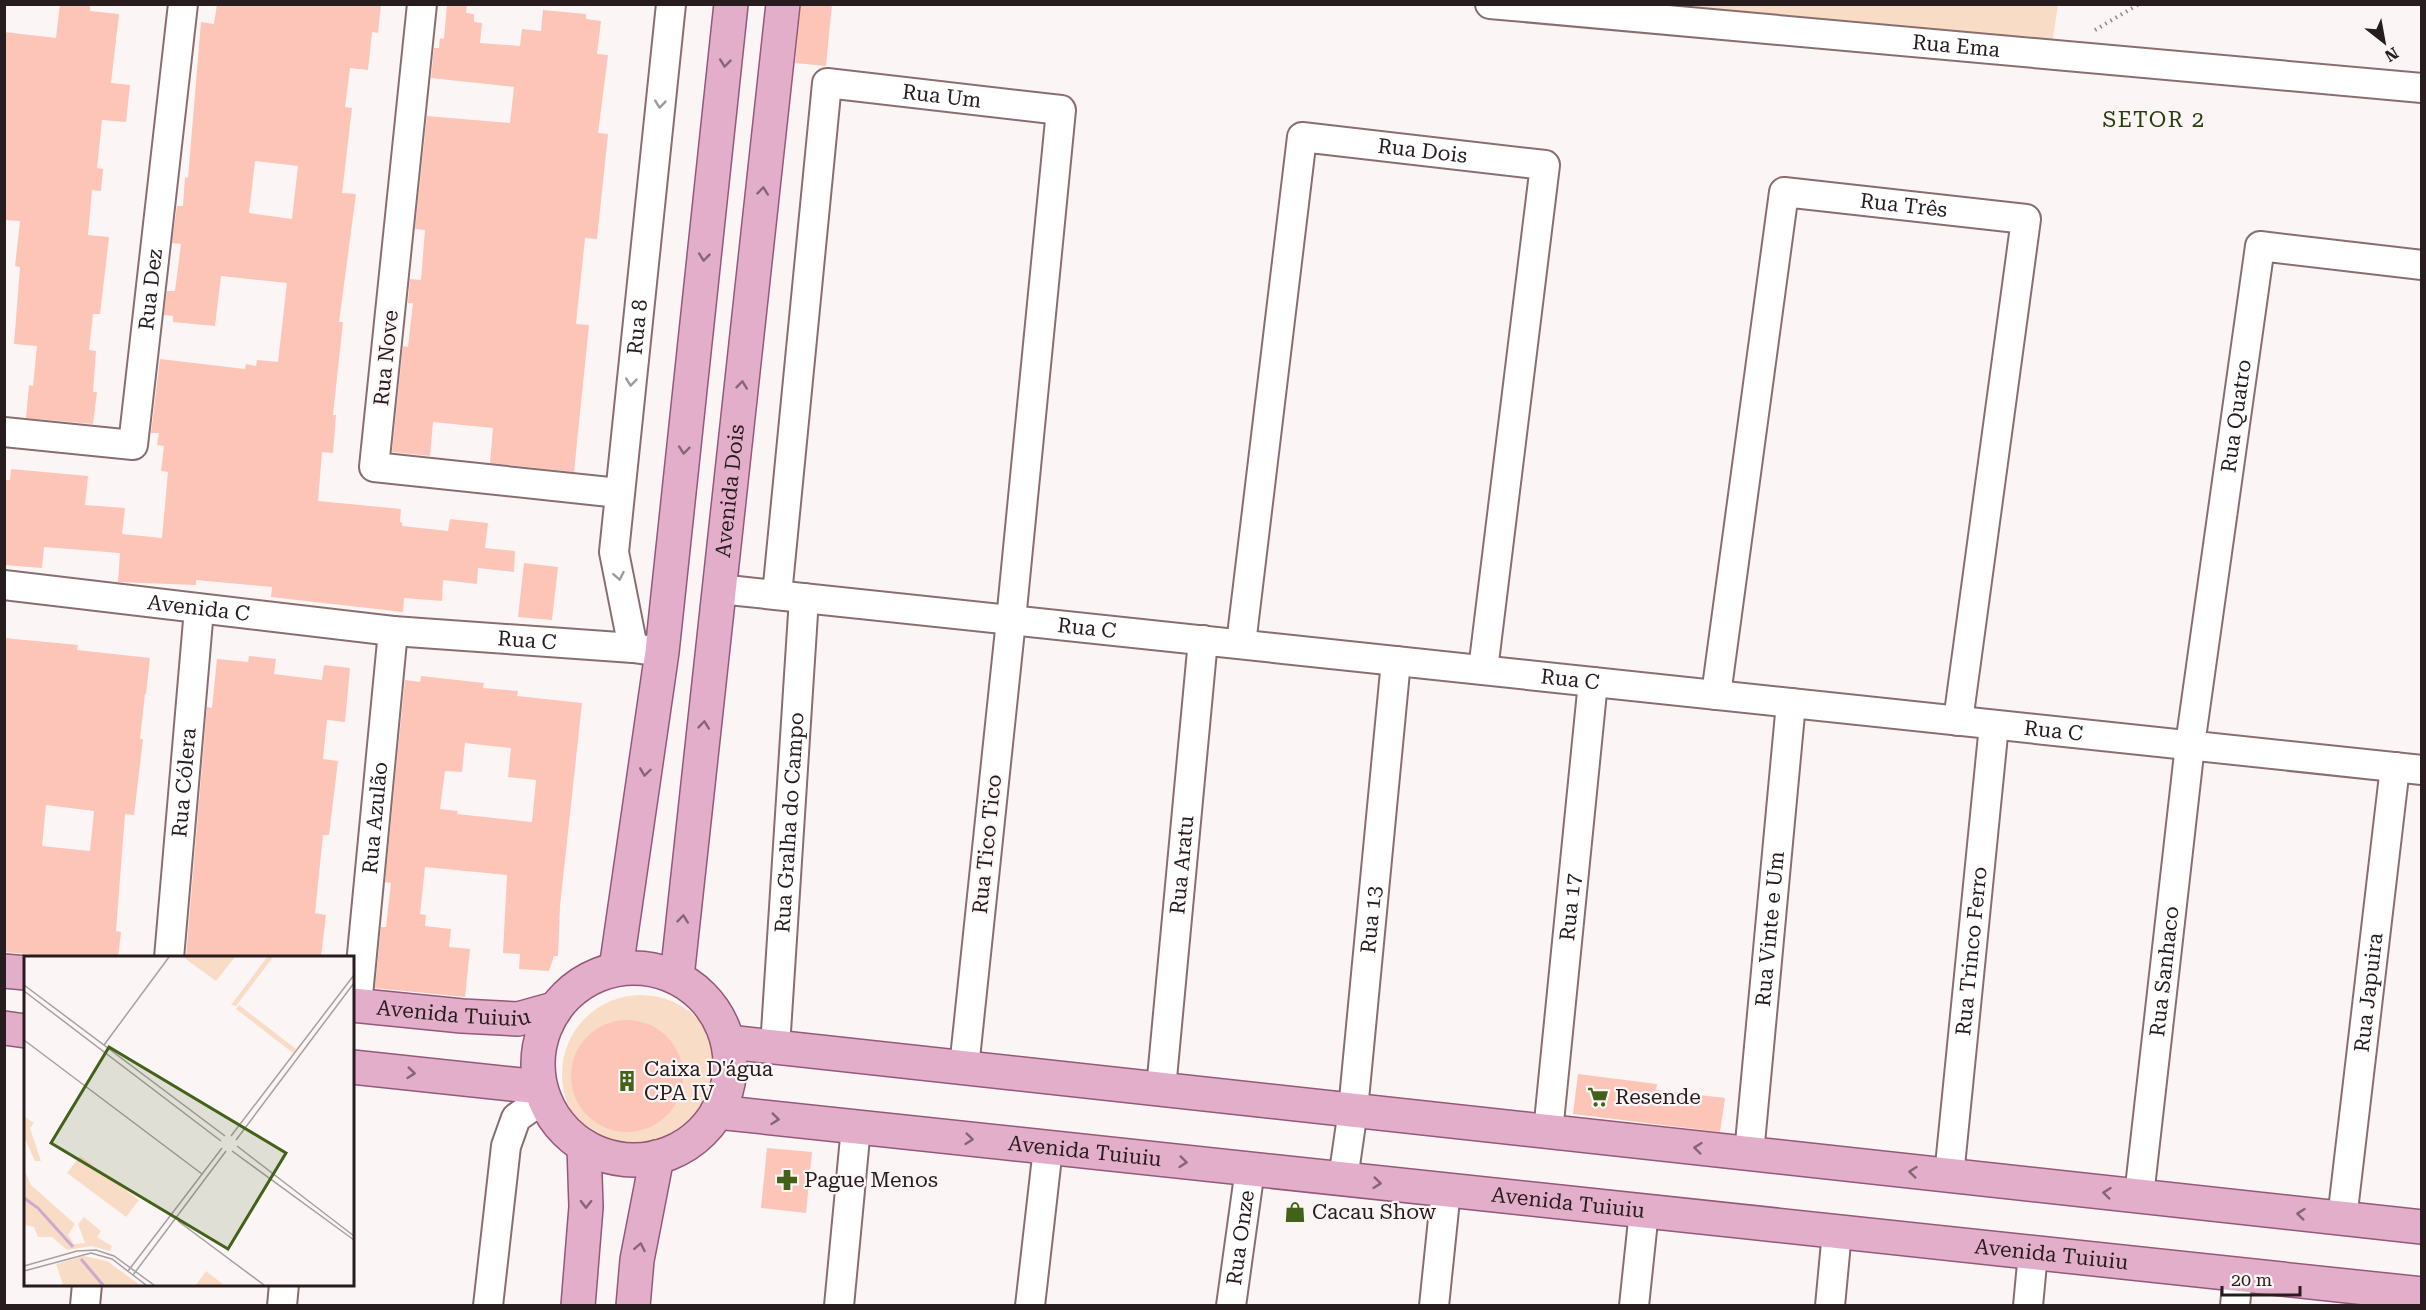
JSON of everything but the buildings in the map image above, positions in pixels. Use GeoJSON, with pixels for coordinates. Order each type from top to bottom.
{"type":"FeatureCollection","features":[{"type":"Feature","properties":{"kind":"main road"},"geometry":{"type":"LineString","coordinates":[[616,969],[648,650],[731,4]]}},
{"type":"Feature","properties":{"kind":"main road","name":"Avenida Dois"},"geometry":{"type":"LineString","coordinates":[[677,977],[783,4]]}},
{"type":"Feature","properties":{"kind":"main road"},"geometry":{"type":"LineString","coordinates":[[647,968],[677,977],[700,993],[718,1016],[728,1042],[730,1066],[726,1090],[717,1112],[701,1132],[687,1142],[657,1156],[632,1160],[607,1156],[584,1146],[559,1125],[542,1092],[537,1060],[542,1034],[554,1009],[571,991],[585,981],[616,969],[647,968]]}},
{"type":"Feature","properties":{"kind":"main road"},"geometry":{"type":"LineString","coordinates":[[4,970],[24,973]]}},
{"type":"Feature","properties":{"kind":"main road","name":"Avenida Tuiuiu"},"geometry":{"type":"LineString","coordinates":[[355,1005],[462,1016],[518,1019],[554,1009]]}},
{"type":"Feature","properties":{"kind":"main road"},"geometry":{"type":"LineString","coordinates":[[4,1028],[24,1030]]}},
{"type":"Feature","properties":{"kind":"main road"},"geometry":{"type":"LineString","coordinates":[[728,1042],[2421,1227]]}},
{"type":"Feature","properties":{"kind":"main road"},"geometry":{"type":"LineString","coordinates":[[354,1067],[542,1092]]}},
{"type":"Feature","properties":{"kind":"main road","name":"Avenida Tuiuiu"},"geometry":{"type":"LineString","coordinates":[[717,1112],[2034,1253],[2236,1290],[2421,1294]]}},
{"type":"Feature","properties":{"kind":"main road"},"geometry":{"type":"LineString","coordinates":[[578,1305],[586,1206],[584,1146]]}},
{"type":"Feature","properties":{"kind":"main road"},"geometry":{"type":"LineString","coordinates":[[633,1305],[637,1260],[657,1156]]}},
{"type":"Feature","properties":{"kind":"street","name":"Rua Dez"},"geometry":{"type":"LineString","coordinates":[[4,432],[133,445],[183,4]]}},
{"type":"Feature","properties":{"kind":"street","name":"Rua Nove"},"geometry":{"type":"LineString","coordinates":[[422,4],[374,468],[619,493]]}},
{"type":"Feature","properties":{"kind":"street","name":"Rua 8"},"geometry":{"type":"LineString","coordinates":[[648,650],[614,552],[671,4]]}},
{"type":"Feature","properties":{"kind":"street","name":"Rua Ema"},"geometry":{"type":"LineString","coordinates":[[1490,4],[2421,88]]}},
{"type":"Feature","properties":{"kind":"street","name":"Rua Um"},"geometry":{"type":"LineString","coordinates":[[790,597],[826,83],[1061,110],[1011,620]]}},
{"type":"Feature","properties":{"kind":"street","name":"Rua Dois"},"geometry":{"type":"LineString","coordinates":[[1240,644],[1302,137],[1314,138],[1545,165],[1484,670]]}},
{"type":"Feature","properties":{"kind":"street","name":"Rua Três"},"geometry":{"type":"LineString","coordinates":[[1716,695],[1784,192],[1795,193],[2025,219],[1958,721]]}},
{"type":"Feature","properties":{"kind":"street","name":"Rua Quatro"},"geometry":{"type":"LineString","coordinates":[[2190,745],[2260,246],[2421,264]]}},
{"type":"Feature","properties":{"kind":"street","name":"Avenida C"},"geometry":{"type":"LineString","coordinates":[[4,585],[393,631]]}},
{"type":"Feature","properties":{"kind":"street","name":"Rua C"},"geometry":{"type":"LineString","coordinates":[[719,589],[2408,769]]}},
{"type":"Feature","properties":{"kind":"street","name":"Rua Gralha do Campo"},"geometry":{"type":"LineString","coordinates":[[775,1047],[790,597]]}},
{"type":"Feature","properties":{"kind":"street","name":"Rua Cólera"},"geometry":{"type":"LineString","coordinates":[[169,956],[199,609]]}},
{"type":"Feature","properties":{"kind":"street","name":"Rua Tico Tico"},"geometry":{"type":"LineString","coordinates":[[964,1068],[1011,620]]}},
{"type":"Feature","properties":{"kind":"street","name":"Rua C"},"geometry":{"type":"LineString","coordinates":[[393,631],[648,650]]}},
{"type":"Feature","properties":{"kind":"street","name":"Rua Azulão"},"geometry":{"type":"LineString","coordinates":[[355,1005],[393,631]]}},
{"type":"Feature","properties":{"kind":"street","name":"Rua Aratu"},"geometry":{"type":"LineString","coordinates":[[1161,1089],[1203,640]]}},
{"type":"Feature","properties":{"kind":"street","name":"Rua 13"},"geometry":{"type":"LineString","coordinates":[[1343,1179],[1353,1110],[1396,661]]}},
{"type":"Feature","properties":{"kind":"street","name":"Rua 17"},"geometry":{"type":"LineString","coordinates":[[1548,1132],[1593,682]]}},
{"type":"Feature","properties":{"kind":"street","name":"Rua Vinte e Um"},"geometry":{"type":"LineString","coordinates":[[1749,1154],[1791,703]]}},
{"type":"Feature","properties":{"kind":"street","name":"Rua Trinco Ferro"},"geometry":{"type":"LineString","coordinates":[[1949,1176],[1994,725]]}},
{"type":"Feature","properties":{"kind":"street","name":"Rua Sanhaco"},"geometry":{"type":"LineString","coordinates":[[2139,1196],[2190,745]]}},
{"type":"Feature","properties":{"kind":"street","name":"Rua Japuira"},"geometry":{"type":"LineString","coordinates":[[2342,1219],[2408,769]]}},
{"type":"Feature","properties":{"kind":"street"},"geometry":{"type":"LineString","coordinates":[[488,1305],[506,1146],[516,1118],[542,1092]]}},
{"type":"Feature","properties":{"kind":"street"},"geometry":{"type":"LineString","coordinates":[[839,1305],[856,1127]]}},
{"type":"Feature","properties":{"kind":"street"},"geometry":{"type":"LineString","coordinates":[[1030,1305],[1048,1148]]}},
{"type":"Feature","properties":{"kind":"street","name":"Rua Onze"},"geometry":{"type":"LineString","coordinates":[[1231,1305],[1250,1169]]}},
{"type":"Feature","properties":{"kind":"street"},"geometry":{"type":"LineString","coordinates":[[1434,1305],[1446,1190]]}},
{"type":"Feature","properties":{"kind":"street"},"geometry":{"type":"LineString","coordinates":[[1634,1305],[1644,1211]]}},
{"type":"Feature","properties":{"kind":"street"},"geometry":{"type":"LineString","coordinates":[[1830,1305],[1837,1232]]}},
{"type":"Feature","properties":{"kind":"street"},"geometry":{"type":"LineString","coordinates":[[2028,1305],[2034,1253]]}},
{"type":"Feature","properties":{"kind":"street"},"geometry":{"type":"LineString","coordinates":[[85,1305],[87,1286]]}},
{"type":"Feature","properties":{"kind":"street"},"geometry":{"type":"LineString","coordinates":[[282,1305],[284,1286]]}},
{"type":"Feature","properties":{"kind":"shaded area"},"geometry":{"type":"Polygon","coordinates":[[[1675,5],[2058,5],[2052,44],[1675,5]]]}},
{"type":"Feature","properties":{"kind":"shaded area"},"geometry":{"type":"Polygon","coordinates":[[[641,995],[671,1001],[685,1008],[697,1018],[707,1030],[714,1044],[720,1074],[714,1104],[707,1118],[697,1130],[685,1140],[671,1147],[641,1153],[611,1147],[597,1140],[585,1130],[575,1118],[568,1104],[562,1074],[568,1044],[575,1030],[585,1018],[597,1008],[611,1001],[641,995]]]}},
{"type":"Feature","properties":{"kind":"place","name":"Caixa D'água CPA IV"},"geometry":{"type":"Point","coordinates":[627,1081]}},
{"type":"Feature","properties":{"kind":"place","name":"Resende"},"geometry":{"type":"Point","coordinates":[1598,1097]}},
{"type":"Feature","properties":{"kind":"place","name":"Pague Menos"},"geometry":{"type":"Point","coordinates":[787,1180]}},
{"type":"Feature","properties":{"kind":"place","name":"Cacau Show"},"geometry":{"type":"Point","coordinates":[1295,1212]}},
{"type":"Feature","properties":{"kind":"district","name":"SETOR 2"},"geometry":{"type":"Point","coordinates":[2154,119]}}]}
